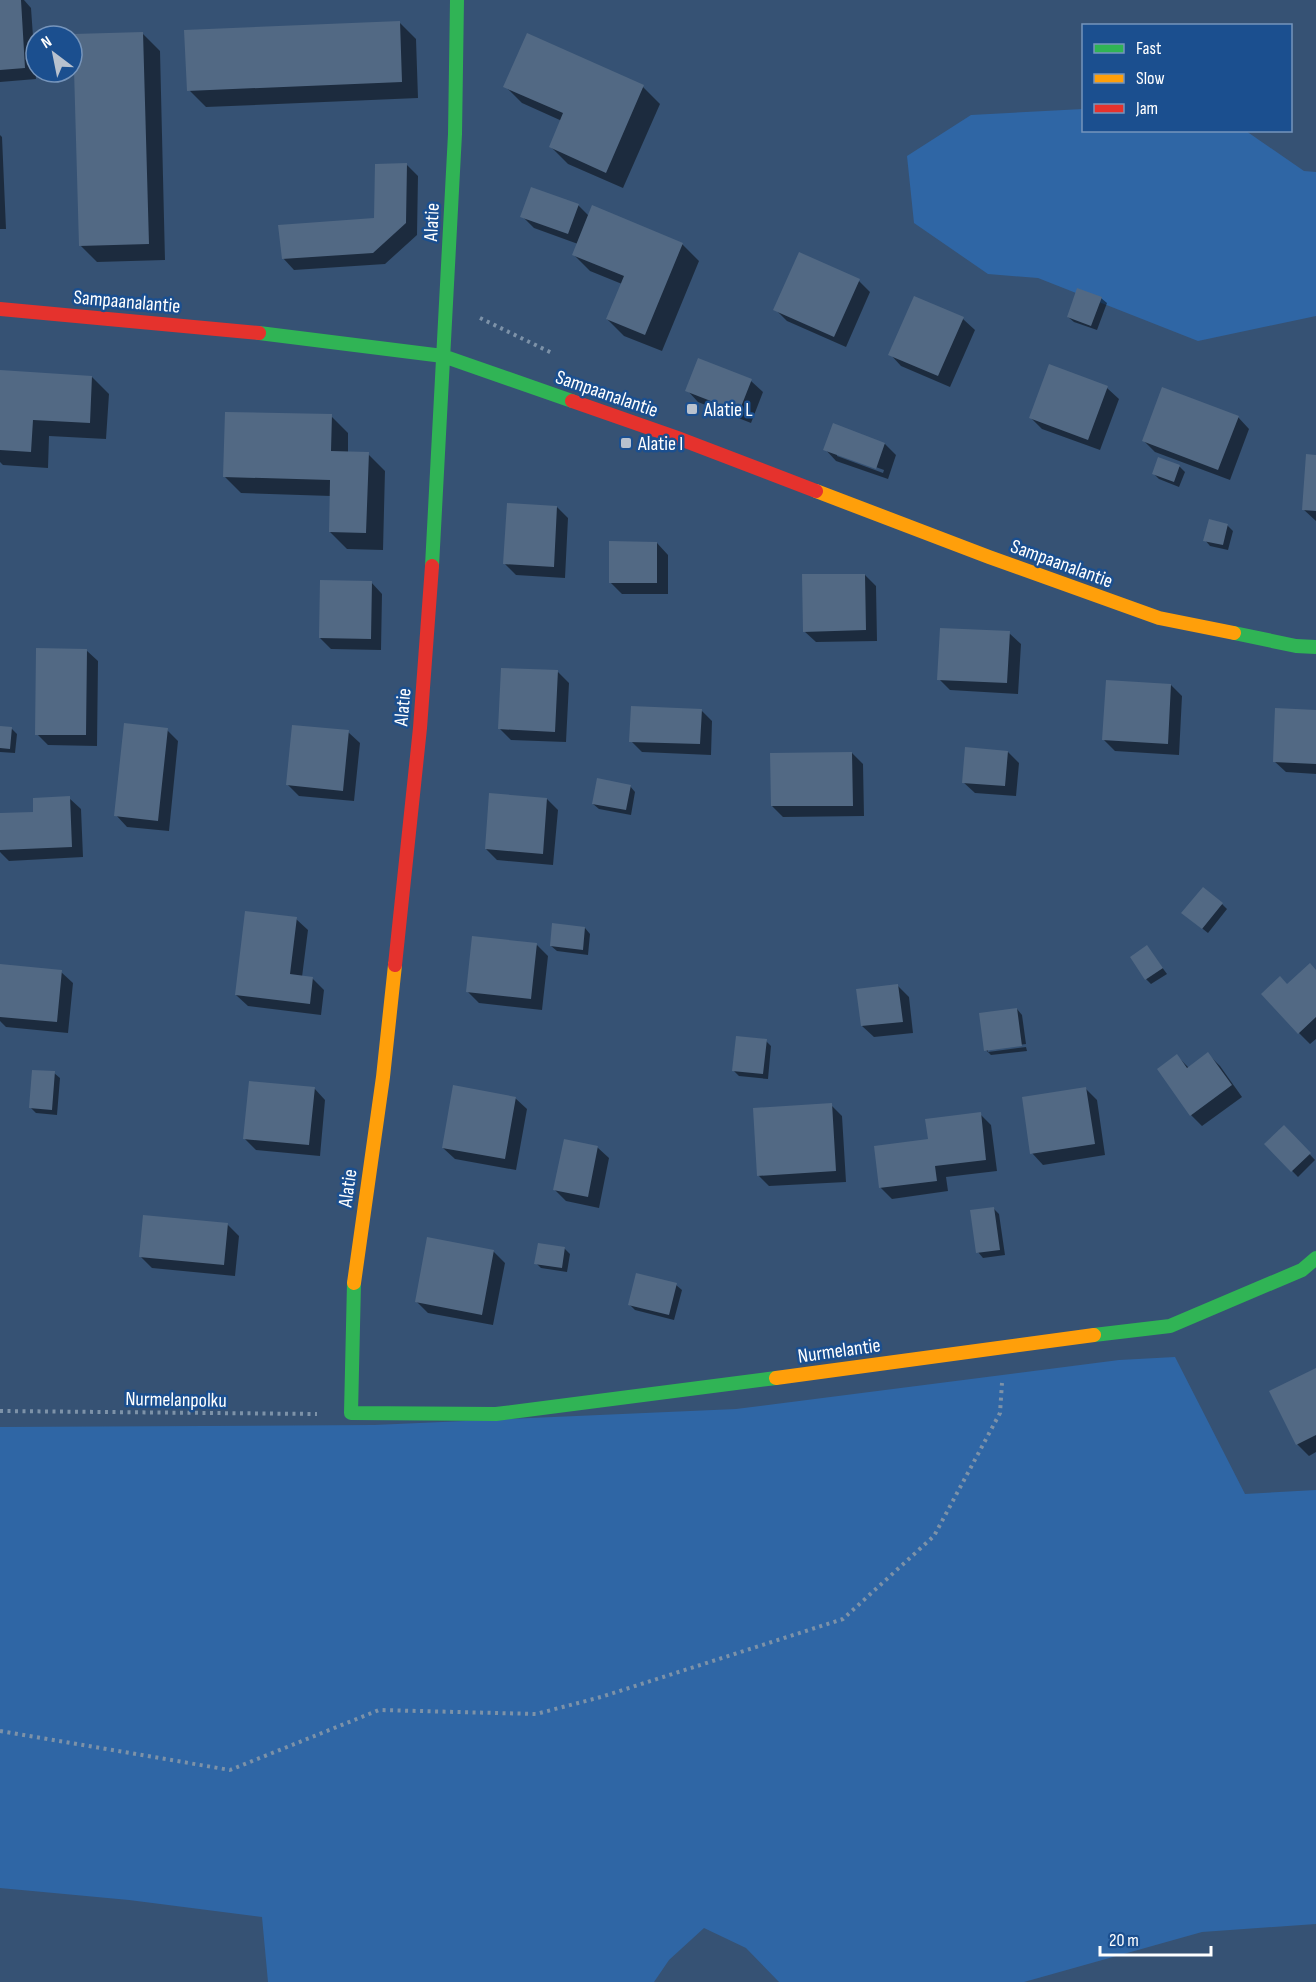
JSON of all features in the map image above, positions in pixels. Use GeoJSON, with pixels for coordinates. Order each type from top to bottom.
{"type":"FeatureCollection","features":[{"type":"Feature","properties":{"kind":"street","name":"Alatie"},"geometry":{"type":"LineString","coordinates":[[351,1413],[354,1277],[383,1077],[420,728],[433,555],[455,134],[457,0]]}},
{"type":"Feature","properties":{"kind":"street","name":"Sampaanalantie"},"geometry":{"type":"LineString","coordinates":[[0,309],[261,333],[443,356],[675,437],[989,557],[1159,618],[1296,646],[1316,647]]}},
{"type":"Feature","properties":{"kind":"street","name":"Nurmelantie"},"geometry":{"type":"LineString","coordinates":[[351,1413],[495,1414],[1170,1326],[1302,1270],[1316,1258]]}},
{"type":"Feature","properties":{"kind":"path"},"geometry":{"type":"LineString","coordinates":[[0,1731],[230,1770],[379,1710],[536,1714],[601,1696],[843,1619],[934,1536],[1000,1413],[1005,1346]]}},
{"type":"Feature","properties":{"kind":"path","name":"Nurmelanpolku"},"geometry":{"type":"LineString","coordinates":[[0,1411],[299,1415],[351,1413]]}},
{"type":"Feature","properties":{"kind":"shaded area"},"geometry":{"type":"Polygon","coordinates":[[[1082,109],[1082,132],[1247,132],[1304,171],[1316,172],[1316,316],[1198,341],[1038,278],[988,274],[914,223],[907,156],[971,115],[1082,109]]]}},
{"type":"Feature","properties":{"kind":"shaded area"},"geometry":{"type":"Polygon","coordinates":[[[1175,1357],[1245,1494],[1316,1490],[1316,1924],[1202,1932],[1024,1982],[779,1982],[746,1948],[704,1928],[669,1960],[654,1982],[268,1982],[262,1917],[129,1900],[0,1888],[0,1427],[374,1425],[736,1409],[1119,1360],[1175,1357]]]}},
{"type":"Feature","properties":{"kind":"building"},"geometry":{"type":"Polygon","coordinates":[[[0,0],[21,0],[24,68],[0,70],[0,0]]]}},
{"type":"Feature","properties":{"kind":"building"},"geometry":{"type":"Polygon","coordinates":[[[400,21],[402,82],[187,91],[184,30],[400,21]]]}},
{"type":"Feature","properties":{"kind":"building"},"geometry":{"type":"Polygon","coordinates":[[[143,32],[149,244],[79,246],[74,84],[84,84],[84,34],[143,32]]]}},
{"type":"Feature","properties":{"kind":"building"},"geometry":{"type":"Polygon","coordinates":[[[527,33],[644,85],[606,173],[549,147],[563,113],[503,87],[527,33]]]}},
{"type":"Feature","properties":{"kind":"building"},"geometry":{"type":"Polygon","coordinates":[[[407,163],[406,223],[373,253],[282,259],[278,225],[374,218],[375,164],[407,163]]]}},
{"type":"Feature","properties":{"kind":"building"},"geometry":{"type":"Polygon","coordinates":[[[531,187],[579,204],[568,234],[520,217],[531,187]]]}},
{"type":"Feature","properties":{"kind":"building"},"geometry":{"type":"Polygon","coordinates":[[[592,205],[683,243],[645,335],[606,319],[624,276],[572,255],[592,205]]]}},
{"type":"Feature","properties":{"kind":"building"},"geometry":{"type":"Polygon","coordinates":[[[799,252],[860,279],[834,337],[773,310],[799,252]]]}},
{"type":"Feature","properties":{"kind":"building"},"geometry":{"type":"Polygon","coordinates":[[[1077,288],[1102,297],[1091,326],[1067,317],[1077,288]]]}},
{"type":"Feature","properties":{"kind":"building"},"geometry":{"type":"Polygon","coordinates":[[[914,296],[964,317],[938,376],[888,355],[914,296]]]}},
{"type":"Feature","properties":{"kind":"building"},"geometry":{"type":"Polygon","coordinates":[[[698,358],[752,379],[739,412],[685,391],[698,358]]]}},
{"type":"Feature","properties":{"kind":"building"},"geometry":{"type":"Polygon","coordinates":[[[1049,364],[1108,386],[1088,440],[1029,418],[1049,364]]]}},
{"type":"Feature","properties":{"kind":"building"},"geometry":{"type":"Polygon","coordinates":[[[0,370],[92,376],[90,423],[33,420],[31,452],[0,450],[0,370]]]}},
{"type":"Feature","properties":{"kind":"building"},"geometry":{"type":"Polygon","coordinates":[[[1162,387],[1239,416],[1218,470],[1142,441],[1162,387]]]}},
{"type":"Feature","properties":{"kind":"building"},"geometry":{"type":"Polygon","coordinates":[[[225,412],[332,414],[331,451],[369,452],[366,533],[329,532],[330,480],[223,477],[225,412]]]}},
{"type":"Feature","properties":{"kind":"building"},"geometry":{"type":"Polygon","coordinates":[[[833,423],[885,443],[876,469],[823,450],[833,423]]]}},
{"type":"Feature","properties":{"kind":"building"},"geometry":{"type":"Polygon","coordinates":[[[1306,454],[1316,455],[1316,511],[1302,510],[1306,454]]]}},
{"type":"Feature","properties":{"kind":"building"},"geometry":{"type":"Polygon","coordinates":[[[1158,457],[1180,465],[1174,482],[1152,474],[1158,457]]]}},
{"type":"Feature","properties":{"kind":"building"},"geometry":{"type":"Polygon","coordinates":[[[507,503],[557,506],[554,567],[503,564],[507,503]]]}},
{"type":"Feature","properties":{"kind":"building"},"geometry":{"type":"Polygon","coordinates":[[[1209,519],[1228,524],[1223,545],[1203,541],[1209,519]]]}},
{"type":"Feature","properties":{"kind":"building"},"geometry":{"type":"Polygon","coordinates":[[[609,541],[657,542],[657,583],[609,583],[609,541]]]}},
{"type":"Feature","properties":{"kind":"building"},"geometry":{"type":"Polygon","coordinates":[[[802,574],[865,574],[866,630],[803,632],[802,574]]]}},
{"type":"Feature","properties":{"kind":"building"},"geometry":{"type":"Polygon","coordinates":[[[320,580],[372,581],[371,639],[319,638],[320,580]]]}},
{"type":"Feature","properties":{"kind":"building"},"geometry":{"type":"Polygon","coordinates":[[[940,628],[1010,631],[1007,683],[937,680],[940,628]]]}},
{"type":"Feature","properties":{"kind":"building"},"geometry":{"type":"Polygon","coordinates":[[[36,648],[87,649],[86,735],[35,735],[36,648]]]}},
{"type":"Feature","properties":{"kind":"building"},"geometry":{"type":"Polygon","coordinates":[[[501,668],[558,670],[555,732],[498,729],[501,668]]]}},
{"type":"Feature","properties":{"kind":"building"},"geometry":{"type":"Polygon","coordinates":[[[1106,680],[1171,684],[1168,744],[1102,740],[1106,680]]]}},
{"type":"Feature","properties":{"kind":"building"},"geometry":{"type":"Polygon","coordinates":[[[631,706],[702,709],[700,744],[629,742],[631,706]]]}},
{"type":"Feature","properties":{"kind":"building"},"geometry":{"type":"Polygon","coordinates":[[[1275,708],[1316,710],[1316,764],[1273,762],[1275,708]]]}},
{"type":"Feature","properties":{"kind":"building"},"geometry":{"type":"Polygon","coordinates":[[[124,723],[168,728],[158,821],[114,816],[124,723]]]}},
{"type":"Feature","properties":{"kind":"building"},"geometry":{"type":"Polygon","coordinates":[[[292,725],[349,730],[343,791],[286,785],[292,725]]]}},
{"type":"Feature","properties":{"kind":"building"},"geometry":{"type":"Polygon","coordinates":[[[0,726],[12,727],[10,749],[0,748],[0,726]]]}},
{"type":"Feature","properties":{"kind":"building"},"geometry":{"type":"Polygon","coordinates":[[[965,747],[1008,751],[1005,786],[962,783],[965,747]]]}},
{"type":"Feature","properties":{"kind":"building"},"geometry":{"type":"Polygon","coordinates":[[[852,752],[853,806],[771,806],[770,753],[852,752]]]}},
{"type":"Feature","properties":{"kind":"building"},"geometry":{"type":"Polygon","coordinates":[[[597,778],[631,785],[626,810],[592,804],[597,778]]]}},
{"type":"Feature","properties":{"kind":"building"},"geometry":{"type":"Polygon","coordinates":[[[489,793],[547,798],[543,854],[485,849],[489,793]]]}},
{"type":"Feature","properties":{"kind":"building"},"geometry":{"type":"Polygon","coordinates":[[[70,796],[72,847],[0,850],[0,813],[33,812],[33,798],[70,796]]]}},
{"type":"Feature","properties":{"kind":"building"},"geometry":{"type":"Polygon","coordinates":[[[1203,887],[1223,903],[1202,929],[1181,913],[1203,887]]]}},
{"type":"Feature","properties":{"kind":"building"},"geometry":{"type":"Polygon","coordinates":[[[245,911],[297,917],[290,974],[313,977],[310,1004],[235,995],[245,911]]]}},
{"type":"Feature","properties":{"kind":"building"},"geometry":{"type":"Polygon","coordinates":[[[552,923],[585,927],[583,950],[550,946],[552,923]]]}},
{"type":"Feature","properties":{"kind":"building"},"geometry":{"type":"Polygon","coordinates":[[[472,936],[537,943],[531,999],[466,992],[472,936]]]}},
{"type":"Feature","properties":{"kind":"building"},"geometry":{"type":"Polygon","coordinates":[[[1147,945],[1163,968],[1145,980],[1130,957],[1147,945]]]}},
{"type":"Feature","properties":{"kind":"building"},"geometry":{"type":"Polygon","coordinates":[[[1310,963],[1316,970],[1316,1017],[1298,1034],[1261,994],[1280,976],[1287,984],[1310,963]]]}},
{"type":"Feature","properties":{"kind":"building"},"geometry":{"type":"Polygon","coordinates":[[[0,964],[62,970],[57,1022],[0,1017],[0,964]]]}},
{"type":"Feature","properties":{"kind":"building"},"geometry":{"type":"Polygon","coordinates":[[[898,984],[903,1022],[861,1026],[856,989],[898,984]]]}},
{"type":"Feature","properties":{"kind":"building"},"geometry":{"type":"Polygon","coordinates":[[[1017,1008],[1022,1046],[984,1051],[979,1013],[1017,1008]]]}},
{"type":"Feature","properties":{"kind":"building"},"geometry":{"type":"Polygon","coordinates":[[[736,1036],[767,1039],[763,1074],[732,1071],[736,1036]]]}},
{"type":"Feature","properties":{"kind":"building"},"geometry":{"type":"Polygon","coordinates":[[[1208,1052],[1232,1085],[1190,1116],[1157,1069],[1177,1054],[1187,1068],[1208,1052]]]}},
{"type":"Feature","properties":{"kind":"building"},"geometry":{"type":"Polygon","coordinates":[[[32,1070],[55,1071],[52,1110],[29,1108],[32,1070]]]}},
{"type":"Feature","properties":{"kind":"building"},"geometry":{"type":"Polygon","coordinates":[[[249,1081],[315,1087],[309,1145],[243,1139],[249,1081]]]}},
{"type":"Feature","properties":{"kind":"building"},"geometry":{"type":"Polygon","coordinates":[[[453,1085],[516,1097],[505,1159],[442,1148],[453,1085]]]}},
{"type":"Feature","properties":{"kind":"building"},"geometry":{"type":"Polygon","coordinates":[[[1086,1087],[1095,1144],[1030,1154],[1022,1097],[1086,1087]]]}},
{"type":"Feature","properties":{"kind":"building"},"geometry":{"type":"Polygon","coordinates":[[[832,1103],[836,1171],[757,1176],[753,1108],[832,1103]]]}},
{"type":"Feature","properties":{"kind":"building"},"geometry":{"type":"Polygon","coordinates":[[[981,1112],[986,1160],[935,1166],[937,1181],[879,1188],[874,1146],[928,1139],[925,1119],[981,1112]]]}},
{"type":"Feature","properties":{"kind":"building"},"geometry":{"type":"Polygon","coordinates":[[[1284,1125],[1311,1153],[1291,1172],[1264,1144],[1284,1125]]]}},
{"type":"Feature","properties":{"kind":"building"},"geometry":{"type":"Polygon","coordinates":[[[564,1139],[598,1146],[588,1197],[553,1190],[564,1139]]]}},
{"type":"Feature","properties":{"kind":"building"},"geometry":{"type":"Polygon","coordinates":[[[994,1207],[1000,1250],[976,1253],[970,1210],[994,1207]]]}},
{"type":"Feature","properties":{"kind":"building"},"geometry":{"type":"Polygon","coordinates":[[[143,1215],[228,1223],[224,1265],[139,1257],[143,1215]]]}},
{"type":"Feature","properties":{"kind":"building"},"geometry":{"type":"Polygon","coordinates":[[[427,1237],[494,1250],[482,1315],[415,1302],[427,1237]]]}},
{"type":"Feature","properties":{"kind":"building"},"geometry":{"type":"Polygon","coordinates":[[[538,1243],[565,1247],[562,1268],[534,1264],[538,1243]]]}},
{"type":"Feature","properties":{"kind":"building"},"geometry":{"type":"Polygon","coordinates":[[[636,1273],[677,1283],[669,1315],[628,1305],[636,1273]]]}},
{"type":"Feature","properties":{"kind":"building"},"geometry":{"type":"Polygon","coordinates":[[[1316,1368],[1316,1435],[1296,1445],[1269,1391],[1316,1368]]]}},
{"type":"Feature","properties":{"kind":"traffic: fast"},"geometry":{"type":"LineString","coordinates":[[432,566],[455,134],[457,0]]}},
{"type":"Feature","properties":{"kind":"traffic: fast"},"geometry":{"type":"LineString","coordinates":[[259,333],[443,356],[572,401]]}},
{"type":"Feature","properties":{"kind":"traffic: fast"},"geometry":{"type":"LineString","coordinates":[[1234,633],[1296,646],[1316,647]]}},
{"type":"Feature","properties":{"kind":"traffic: fast"},"geometry":{"type":"LineString","coordinates":[[1094,1335],[1170,1326],[1302,1270],[1316,1258]]}},
{"type":"Feature","properties":{"kind":"traffic: fast"},"geometry":{"type":"LineString","coordinates":[[354,1283],[351,1413],[496,1414],[776,1378]]}},
{"type":"Feature","properties":{"kind":"traffic: slow"},"geometry":{"type":"LineString","coordinates":[[816,491],[989,557],[1159,618],[1234,633]]}},
{"type":"Feature","properties":{"kind":"traffic: slow"},"geometry":{"type":"LineString","coordinates":[[354,1283],[383,1077],[395,965]]}},
{"type":"Feature","properties":{"kind":"traffic: slow"},"geometry":{"type":"LineString","coordinates":[[776,1378],[1094,1335]]}},
{"type":"Feature","properties":{"kind":"traffic: jam"},"geometry":{"type":"LineString","coordinates":[[0,309],[259,333]]}},
{"type":"Feature","properties":{"kind":"traffic: jam"},"geometry":{"type":"LineString","coordinates":[[572,401],[675,437],[816,491]]}},
{"type":"Feature","properties":{"kind":"traffic: jam"},"geometry":{"type":"LineString","coordinates":[[395,965],[420,728],[432,566]]}},
{"type":"Feature","properties":{"kind":"place","name":"Alatie L"},"geometry":{"type":"Point","coordinates":[692,409]}},
{"type":"Feature","properties":{"kind":"place","name":"Alatie I"},"geometry":{"type":"Point","coordinates":[626,443]}}]}
